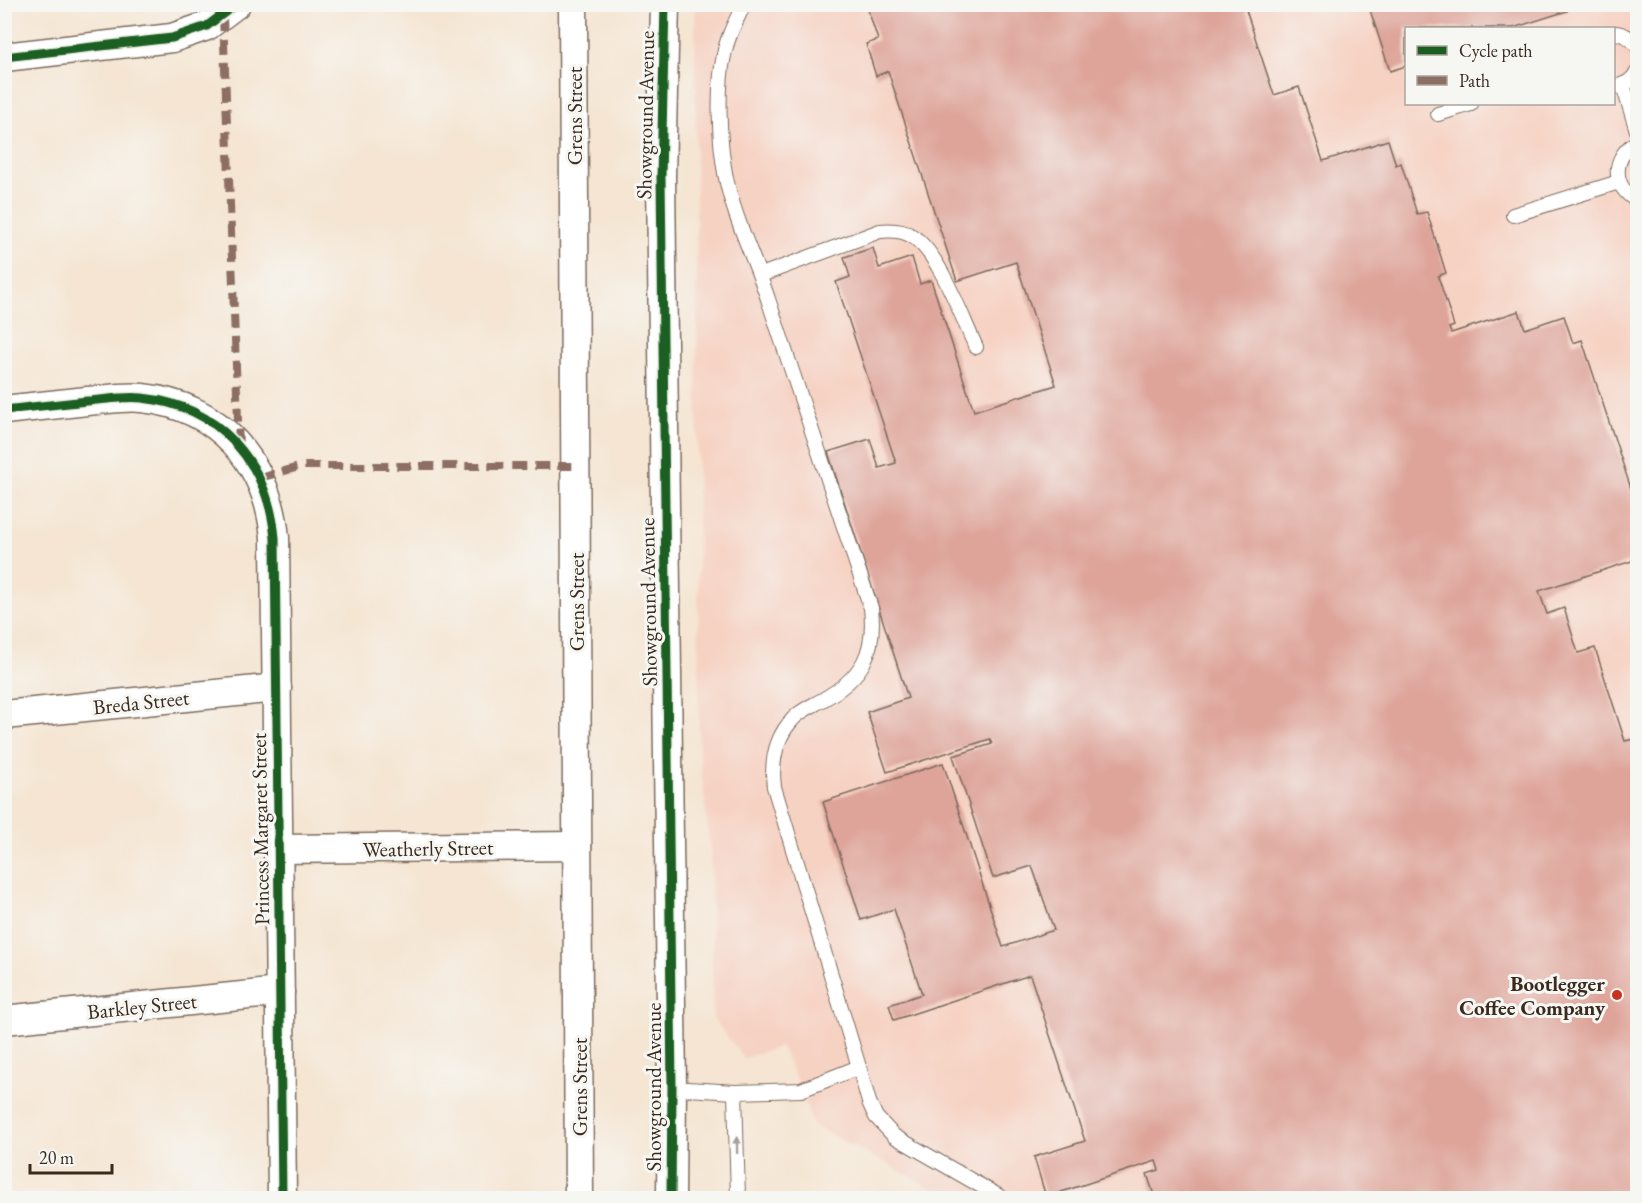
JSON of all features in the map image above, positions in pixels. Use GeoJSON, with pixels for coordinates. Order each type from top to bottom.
{"type":"FeatureCollection","features":[{"type":"Feature","properties":{"kind":"street"},"geometry":{"type":"LineString","coordinates":[[4,57],[172,38],[207,26],[236,4]]}},
{"type":"Feature","properties":{"kind":"street","name":"Grens Street"},"geometry":{"type":"LineString","coordinates":[[573,4],[579,1198]]}},
{"type":"Feature","properties":{"kind":"street","name":"Showground Avenue"},"geometry":{"type":"LineString","coordinates":[[665,4],[662,177],[672,1088],[671,1198]]}},
{"type":"Feature","properties":{"kind":"street","name":"Princess Margaret Street"},"geometry":{"type":"LineString","coordinates":[[4,410],[115,398],[164,401],[187,409],[224,431],[251,463],[265,490],[274,520],[282,1198]]}},
{"type":"Feature","properties":{"kind":"street","name":"Breda Street"},"geometry":{"type":"LineString","coordinates":[[4,715],[277,688]]}},
{"type":"Feature","properties":{"kind":"street","name":"Weatherly Street"},"geometry":{"type":"LineString","coordinates":[[278,849],[577,846]]}},
{"type":"Feature","properties":{"kind":"street","name":"Barkley Street"},"geometry":{"type":"LineString","coordinates":[[4,1020],[280,992]]}},
{"type":"Feature","properties":{"kind":"lane"},"geometry":{"type":"LineString","coordinates":[[744,4],[730,35],[724,55],[721,80],[721,140],[725,173],[733,203],[760,275],[871,608],[872,635],[865,662],[846,685],[794,718],[776,747],[772,773],[774,787],[869,1102],[883,1126],[894,1136],[1002,1198]]}},
{"type":"Feature","properties":{"kind":"lane"},"geometry":{"type":"LineString","coordinates":[[1615,33],[1632,39],[1638,48]]}},
{"type":"Feature","properties":{"kind":"lane"},"geometry":{"type":"LineString","coordinates":[[1638,71],[1634,77],[1618,85],[1638,134]]}},
{"type":"Feature","properties":{"kind":"lane"},"geometry":{"type":"LineString","coordinates":[[1438,114],[1468,105]]}},
{"type":"Feature","properties":{"kind":"lane"},"geometry":{"type":"LineString","coordinates":[[1638,141],[1628,146],[1617,169],[1619,182],[1625,193],[1638,201]]}},
{"type":"Feature","properties":{"kind":"lane"},"geometry":{"type":"LineString","coordinates":[[1513,215],[1619,182]]}},
{"type":"Feature","properties":{"kind":"lane"},"geometry":{"type":"LineString","coordinates":[[760,275],[880,231],[903,232],[911,235],[922,245],[941,272],[976,347]]}},
{"type":"Feature","properties":{"kind":"lane"},"geometry":{"type":"LineString","coordinates":[[672,1088],[735,1092],[801,1090],[859,1067]]}},
{"type":"Feature","properties":{"kind":"lane"},"geometry":{"type":"LineString","coordinates":[[735,1092],[738,1198]]}},
{"type":"Feature","properties":{"kind":"shaded area"},"geometry":{"type":"Polygon","coordinates":[[[695,5],[1637,5],[1637,1198],[950,1198],[813,1125],[801,1090],[781,1046],[744,1058],[713,1018],[711,856],[699,751],[695,5]]]}},
{"type":"Feature","properties":{"kind":"building"},"geometry":{"type":"Polygon","coordinates":[[[866,4],[1244,4],[1274,95],[1299,87],[1323,161],[1388,140],[1396,165],[1401,163],[1417,214],[1427,212],[1446,273],[1438,276],[1454,326],[1449,328],[1451,333],[1519,311],[1525,329],[1564,316],[1573,343],[1582,340],[1638,510],[1638,530],[1634,531],[1638,541],[1638,559],[1539,591],[1547,614],[1564,608],[1578,653],[1595,648],[1625,741],[1638,738],[1638,1198],[1183,1198],[1181,1193],[1155,1198],[1147,1174],[1159,1170],[1156,1161],[1046,1197],[1034,1157],[1085,1141],[1030,975],[894,1020],[889,1005],[922,994],[894,909],[861,920],[823,802],[943,763],[1003,947],[1054,930],[1032,866],[993,878],[953,756],[992,744],[990,739],[887,772],[867,712],[908,698],[828,452],[870,439],[879,468],[896,463],[836,282],[850,277],[844,257],[873,248],[879,268],[912,257],[920,284],[931,280],[974,411],[1056,385],[1016,262],[957,281],[888,71],[876,76],[866,44],[878,40],[866,4]]]}},
{"type":"Feature","properties":{"kind":"building"},"geometry":{"type":"Polygon","coordinates":[[[1368,4],[1565,4],[1567,11],[1516,27],[1405,27],[1405,66],[1390,71],[1368,4]]]}},
{"type":"Feature","properties":{"kind":"marked path"},"geometry":{"type":"LineString","coordinates":[[223,16],[239,447]]}},
{"type":"Feature","properties":{"kind":"marked path"},"geometry":{"type":"LineString","coordinates":[[260,478],[302,466],[575,466]]}},
{"type":"Feature","properties":{"kind":"cycle path"},"geometry":{"type":"LineString","coordinates":[[4,57],[172,38],[207,26],[236,4]]}},
{"type":"Feature","properties":{"kind":"cycle path"},"geometry":{"type":"LineString","coordinates":[[665,4],[661,177],[672,1088],[671,1198]]}},
{"type":"Feature","properties":{"kind":"cycle path"},"geometry":{"type":"LineString","coordinates":[[4,410],[128,397],[170,403],[195,413],[217,426],[235,443],[250,463],[262,486],[275,538],[282,1198]]}},
{"type":"Feature","properties":{"kind":"place","name":"Bootlegger Coffee Company"},"geometry":{"type":"Point","coordinates":[1617,995]}}]}
